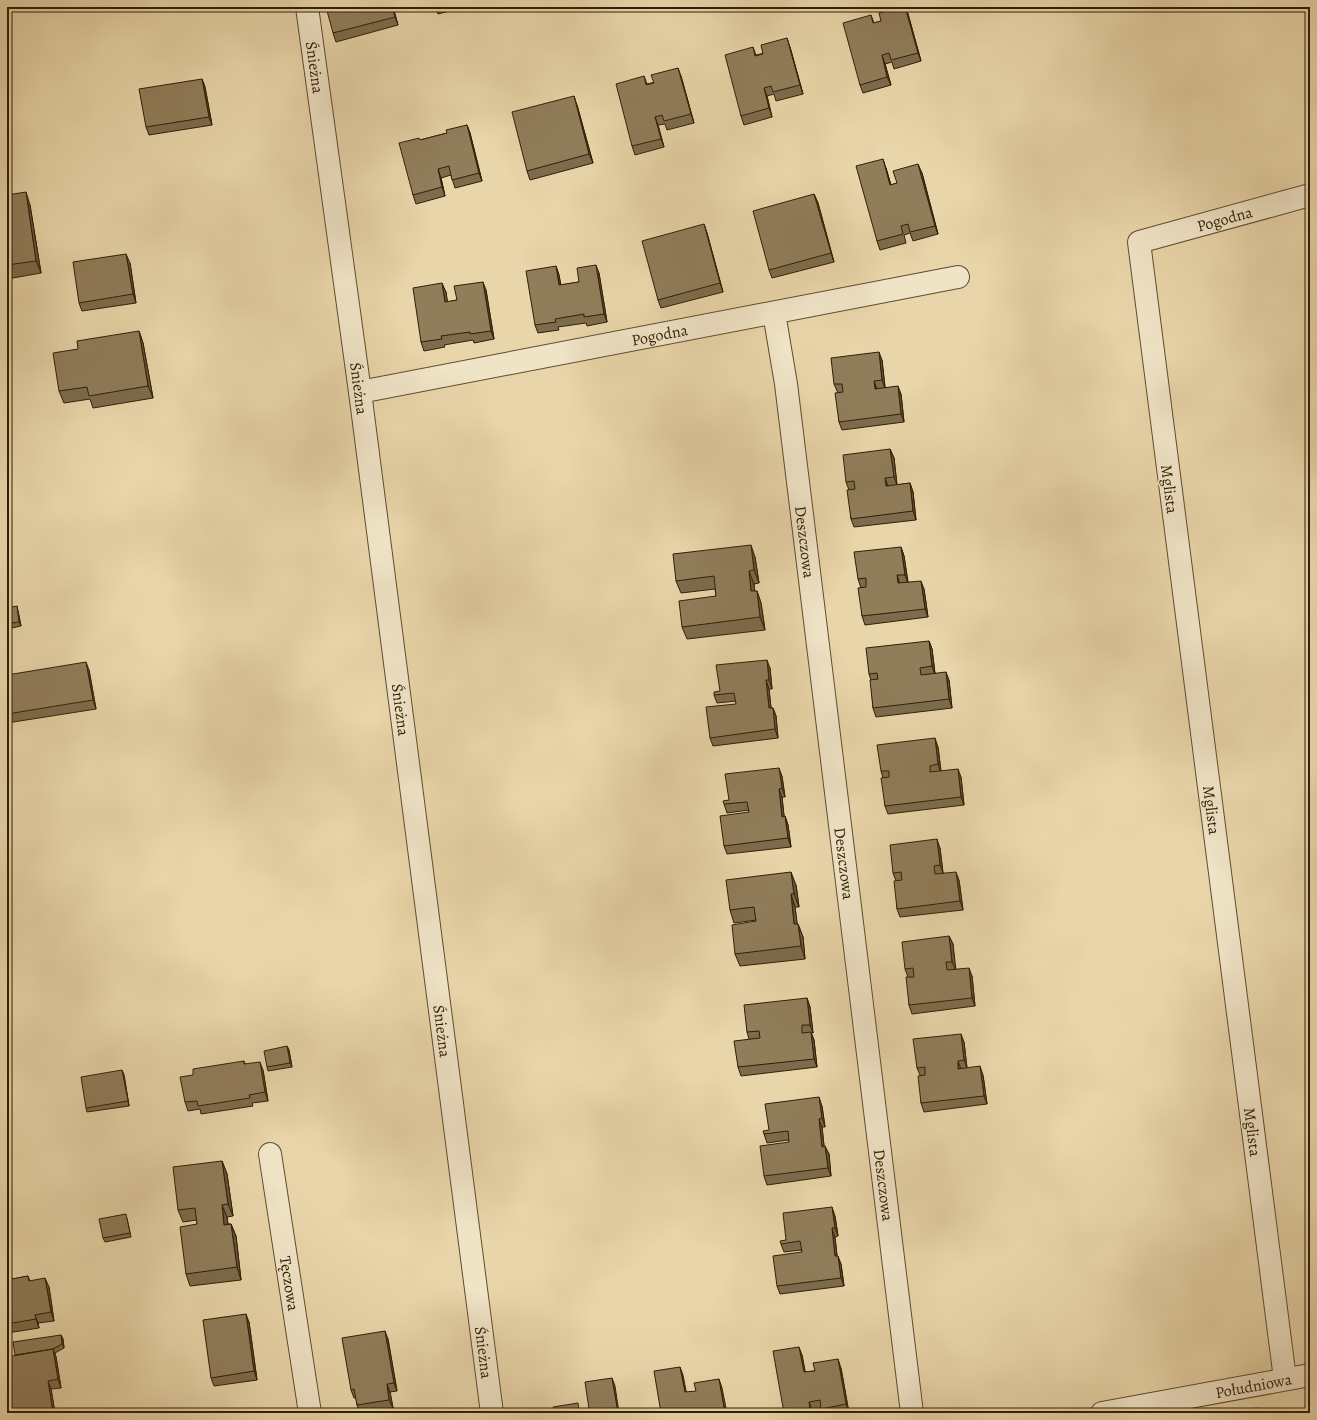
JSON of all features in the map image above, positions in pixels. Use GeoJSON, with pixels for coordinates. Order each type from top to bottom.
{"type":"FeatureCollection","features":[{"type":"Feature","properties":{"kind":"street","name":"Śnieżna"},"geometry":{"type":"LineString","coordinates":[[308,7],[360,392],[492,1413]]}},
{"type":"Feature","properties":{"kind":"street","name":"Pogodna"},"geometry":{"type":"LineString","coordinates":[[1138,242],[1310,195]]}},
{"type":"Feature","properties":{"kind":"street","name":"Mglista"},"geometry":{"type":"LineString","coordinates":[[1138,242],[1285,1379]]}},
{"type":"Feature","properties":{"kind":"street","name":"Pogodna"},"geometry":{"type":"LineString","coordinates":[[360,392],[958,277]]}},
{"type":"Feature","properties":{"kind":"street","name":"Deszczowa"},"geometry":{"type":"LineString","coordinates":[[774,313],[788,400],[912,1413]]}},
{"type":"Feature","properties":{"kind":"street","name":"Tęczowa"},"geometry":{"type":"LineString","coordinates":[[270,1154],[310,1413]]}},
{"type":"Feature","properties":{"kind":"street","name":"Południowa"},"geometry":{"type":"LineString","coordinates":[[1102,1413],[1310,1375]]}},
{"type":"Feature","properties":{"kind":"shaded area"},"geometry":{"type":"Polygon","coordinates":[[[1258,1408],[1272,1413],[1186,1413],[1258,1408]]]}},
{"type":"Feature","properties":{"kind":"building"},"geometry":{"type":"Polygon","coordinates":[[[326,7],[392,7],[395,17],[333,33],[326,7]]]}},
{"type":"Feature","properties":{"kind":"building"},"geometry":{"type":"Polygon","coordinates":[[[435,7],[448,7],[436,10],[435,7]]]}},
{"type":"Feature","properties":{"kind":"building"},"geometry":{"type":"Polygon","coordinates":[[[905,7],[918,53],[891,60],[889,53],[882,55],[887,77],[860,85],[843,23],[871,15],[873,23],[881,21],[879,13],[905,7]]]}},
{"type":"Feature","properties":{"kind":"building"},"geometry":{"type":"Polygon","coordinates":[[[787,38],[800,85],[773,92],[771,86],[764,88],[769,108],[741,116],[725,55],[753,47],[755,56],[763,54],[761,45],[787,38]]]}},
{"type":"Feature","properties":{"kind":"building"},"geometry":{"type":"Polygon","coordinates":[[[678,68],[691,114],[664,121],[662,115],[655,117],[661,139],[632,146],[616,84],[644,76],[646,85],[654,83],[651,75],[678,68]]]}},
{"type":"Feature","properties":{"kind":"building"},"geometry":{"type":"Polygon","coordinates":[[[202,79],[209,117],[146,127],[139,89],[202,79]]]}},
{"type":"Feature","properties":{"kind":"building"},"geometry":{"type":"Polygon","coordinates":[[[574,96],[589,154],[527,171],[512,112],[574,96]]]}},
{"type":"Feature","properties":{"kind":"building"},"geometry":{"type":"Polygon","coordinates":[[[467,125],[479,173],[452,180],[449,166],[438,169],[442,187],[413,195],[399,143],[419,138],[420,140],[447,133],[446,130],[467,125]]]}},
{"type":"Feature","properties":{"kind":"building"},"geometry":{"type":"Polygon","coordinates":[[[883,159],[890,185],[897,183],[893,171],[918,164],[935,226],[910,232],[908,224],[901,226],[903,234],[877,241],[856,166],[883,159]]]}},
{"type":"Feature","properties":{"kind":"building"},"geometry":{"type":"Polygon","coordinates":[[[26,192],[36,261],[7,265],[7,195],[26,192]]]}},
{"type":"Feature","properties":{"kind":"building"},"geometry":{"type":"Polygon","coordinates":[[[814,194],[831,253],[769,270],[753,211],[814,194]]]}},
{"type":"Feature","properties":{"kind":"building"},"geometry":{"type":"Polygon","coordinates":[[[704,224],[720,283],[658,300],[642,241],[704,224]]]}},
{"type":"Feature","properties":{"kind":"building"},"geometry":{"type":"Polygon","coordinates":[[[126,254],[133,294],[79,303],[73,262],[126,254]]]}},
{"type":"Feature","properties":{"kind":"building"},"geometry":{"type":"Polygon","coordinates":[[[596,265],[604,314],[584,317],[584,314],[555,319],[556,322],[535,325],[526,271],[556,266],[559,285],[579,282],[577,268],[596,265]]]}},
{"type":"Feature","properties":{"kind":"building"},"geometry":{"type":"Polygon","coordinates":[[[483,282],[491,331],[441,336],[442,339],[421,342],[413,288],[442,283],[445,302],[457,300],[454,286],[483,282]]]}},
{"type":"Feature","properties":{"kind":"building"},"geometry":{"type":"Polygon","coordinates":[[[139,331],[148,386],[89,396],[87,387],[59,391],[53,353],[78,349],[77,341],[139,331]]]}},
{"type":"Feature","properties":{"kind":"building"},"geometry":{"type":"Polygon","coordinates":[[[879,352],[882,380],[874,381],[875,389],[898,386],[901,414],[839,422],[835,393],[843,392],[842,384],[834,384],[831,358],[879,352]]]}},
{"type":"Feature","properties":{"kind":"building"},"geometry":{"type":"Polygon","coordinates":[[[890,449],[894,477],[885,478],[886,486],[910,483],[913,511],[851,519],[847,490],[855,489],[854,481],[846,482],[843,455],[890,449]]]}},
{"type":"Feature","properties":{"kind":"building"},"geometry":{"type":"Polygon","coordinates":[[[751,545],[754,570],[749,571],[751,591],[757,591],[760,617],[682,627],[679,601],[716,596],[714,576],[676,581],[673,554],[751,545]]]}},
{"type":"Feature","properties":{"kind":"building"},"geometry":{"type":"Polygon","coordinates":[[[901,547],[905,575],[897,575],[898,583],[921,581],[925,609],[862,616],[858,588],[866,587],[866,578],[858,579],[854,552],[901,547]]]}},
{"type":"Feature","properties":{"kind":"building"},"geometry":{"type":"Polygon","coordinates":[[[17,606],[19,622],[7,624],[7,608],[17,606]]]}},
{"type":"Feature","properties":{"kind":"building"},"geometry":{"type":"Polygon","coordinates":[[[929,641],[932,666],[920,668],[921,675],[946,672],[949,699],[873,708],[870,680],[878,679],[877,673],[869,674],[866,648],[929,641]]]}},
{"type":"Feature","properties":{"kind":"building"},"geometry":{"type":"Polygon","coordinates":[[[767,660],[769,680],[766,680],[769,708],[773,708],[775,729],[710,738],[706,707],[736,704],[734,693],[714,695],[714,692],[720,691],[716,665],[767,660]]]}},
{"type":"Feature","properties":{"kind":"building"},"geometry":{"type":"Polygon","coordinates":[[[86,662],[93,700],[7,714],[7,675],[86,662]]]}},
{"type":"Feature","properties":{"kind":"building"},"geometry":{"type":"Polygon","coordinates":[[[935,738],[938,764],[930,766],[930,772],[958,769],[961,797],[885,806],[881,778],[889,777],[889,771],[881,771],[877,745],[935,738]]]}},
{"type":"Feature","properties":{"kind":"building"},"geometry":{"type":"Polygon","coordinates":[[[779,768],[782,788],[779,789],[782,817],[785,816],[788,838],[724,846],[720,816],[749,812],[747,802],[724,804],[723,801],[729,800],[725,774],[779,768]]]}},
{"type":"Feature","properties":{"kind":"building"},"geometry":{"type":"Polygon","coordinates":[[[937,839],[940,865],[934,866],[935,874],[956,872],[960,901],[897,909],[894,881],[902,880],[901,872],[893,873],[890,845],[937,839]]]}},
{"type":"Feature","properties":{"kind":"building"},"geometry":{"type":"Polygon","coordinates":[[[791,872],[794,894],[791,894],[794,924],[798,924],[801,946],[735,954],[732,925],[756,921],[754,907],[730,910],[726,880],[791,872]]]}},
{"type":"Feature","properties":{"kind":"building"},"geometry":{"type":"Polygon","coordinates":[[[949,936],[952,962],[946,962],[947,970],[969,968],[972,998],[909,1005],[906,977],[914,977],[913,968],[905,969],[902,942],[949,936]]]}},
{"type":"Feature","properties":{"kind":"building"},"geometry":{"type":"Polygon","coordinates":[[[807,998],[810,1025],[802,1025],[802,1033],[811,1032],[814,1059],[738,1067],[734,1041],[760,1038],[759,1031],[747,1032],[744,1005],[807,998]]]}},
{"type":"Feature","properties":{"kind":"building"},"geometry":{"type":"Polygon","coordinates":[[[961,1034],[964,1060],[958,1061],[958,1069],[980,1066],[984,1096],[921,1103],[918,1076],[925,1075],[925,1067],[917,1068],[913,1039],[961,1034]]]}},
{"type":"Feature","properties":{"kind":"building"},"geometry":{"type":"Polygon","coordinates":[[[287,1046],[290,1063],[267,1067],[264,1051],[287,1046]]]}},
{"type":"Feature","properties":{"kind":"building"},"geometry":{"type":"Polygon","coordinates":[[[244,1061],[244,1064],[260,1062],[265,1092],[249,1095],[250,1098],[198,1106],[197,1101],[185,1102],[180,1077],[193,1075],[193,1069],[244,1061]]]}},
{"type":"Feature","properties":{"kind":"building"},"geometry":{"type":"Polygon","coordinates":[[[122,1070],[128,1101],[86,1108],[81,1077],[122,1070]]]}},
{"type":"Feature","properties":{"kind":"building"},"geometry":{"type":"Polygon","coordinates":[[[819,1097],[822,1118],[819,1119],[822,1147],[825,1146],[828,1168],[764,1176],[760,1146],[789,1142],[788,1131],[764,1134],[763,1131],[769,1130],[765,1104],[819,1097]]]}},
{"type":"Feature","properties":{"kind":"building"},"geometry":{"type":"Polygon","coordinates":[[[222,1161],[228,1204],[222,1205],[224,1225],[231,1224],[237,1267],[186,1274],[180,1227],[197,1224],[195,1208],[178,1210],[173,1167],[222,1161]]]}},
{"type":"Feature","properties":{"kind":"building"},"geometry":{"type":"Polygon","coordinates":[[[832,1207],[835,1228],[832,1228],[835,1256],[838,1256],[841,1278],[777,1286],[773,1256],[802,1252],[800,1241],[781,1244],[780,1241],[786,1240],[783,1213],[832,1207]]]}},
{"type":"Feature","properties":{"kind":"building"},"geometry":{"type":"Polygon","coordinates":[[[126,1214],[130,1233],[103,1238],[99,1219],[126,1214]]]}},
{"type":"Feature","properties":{"kind":"building"},"geometry":{"type":"Polygon","coordinates":[[[7,1275],[11,1275],[12,1279],[28,1276],[29,1281],[45,1278],[51,1312],[35,1315],[36,1319],[7,1324],[7,1275]]]}},
{"type":"Feature","properties":{"kind":"building"},"geometry":{"type":"Polygon","coordinates":[[[246,1314],[254,1371],[211,1378],[203,1320],[246,1314]]]}},
{"type":"Feature","properties":{"kind":"building"},"geometry":{"type":"Polygon","coordinates":[[[385,1331],[394,1383],[387,1384],[389,1400],[357,1405],[354,1389],[351,1390],[342,1338],[385,1331]]]}},
{"type":"Feature","properties":{"kind":"building"},"geometry":{"type":"Polygon","coordinates":[[[61,1335],[62,1344],[53,1349],[15,1355],[13,1342],[61,1335]]]}},
{"type":"Feature","properties":{"kind":"building"},"geometry":{"type":"Polygon","coordinates":[[[799,1347],[804,1372],[815,1371],[813,1363],[838,1359],[846,1404],[821,1409],[820,1400],[809,1402],[810,1410],[784,1413],[773,1351],[799,1347]]]}},
{"type":"Feature","properties":{"kind":"building"},"geometry":{"type":"Polygon","coordinates":[[[53,1349],[58,1379],[48,1381],[53,1413],[7,1413],[7,1357],[53,1349]]]}},
{"type":"Feature","properties":{"kind":"building"},"geometry":{"type":"Polygon","coordinates":[[[680,1367],[685,1392],[696,1391],[694,1383],[719,1379],[725,1413],[661,1413],[654,1371],[680,1367]]]}},
{"type":"Feature","properties":{"kind":"building"},"geometry":{"type":"Polygon","coordinates":[[[612,1378],[618,1413],[554,1413],[553,1407],[578,1403],[579,1410],[589,1409],[585,1382],[612,1378]]]}}]}
